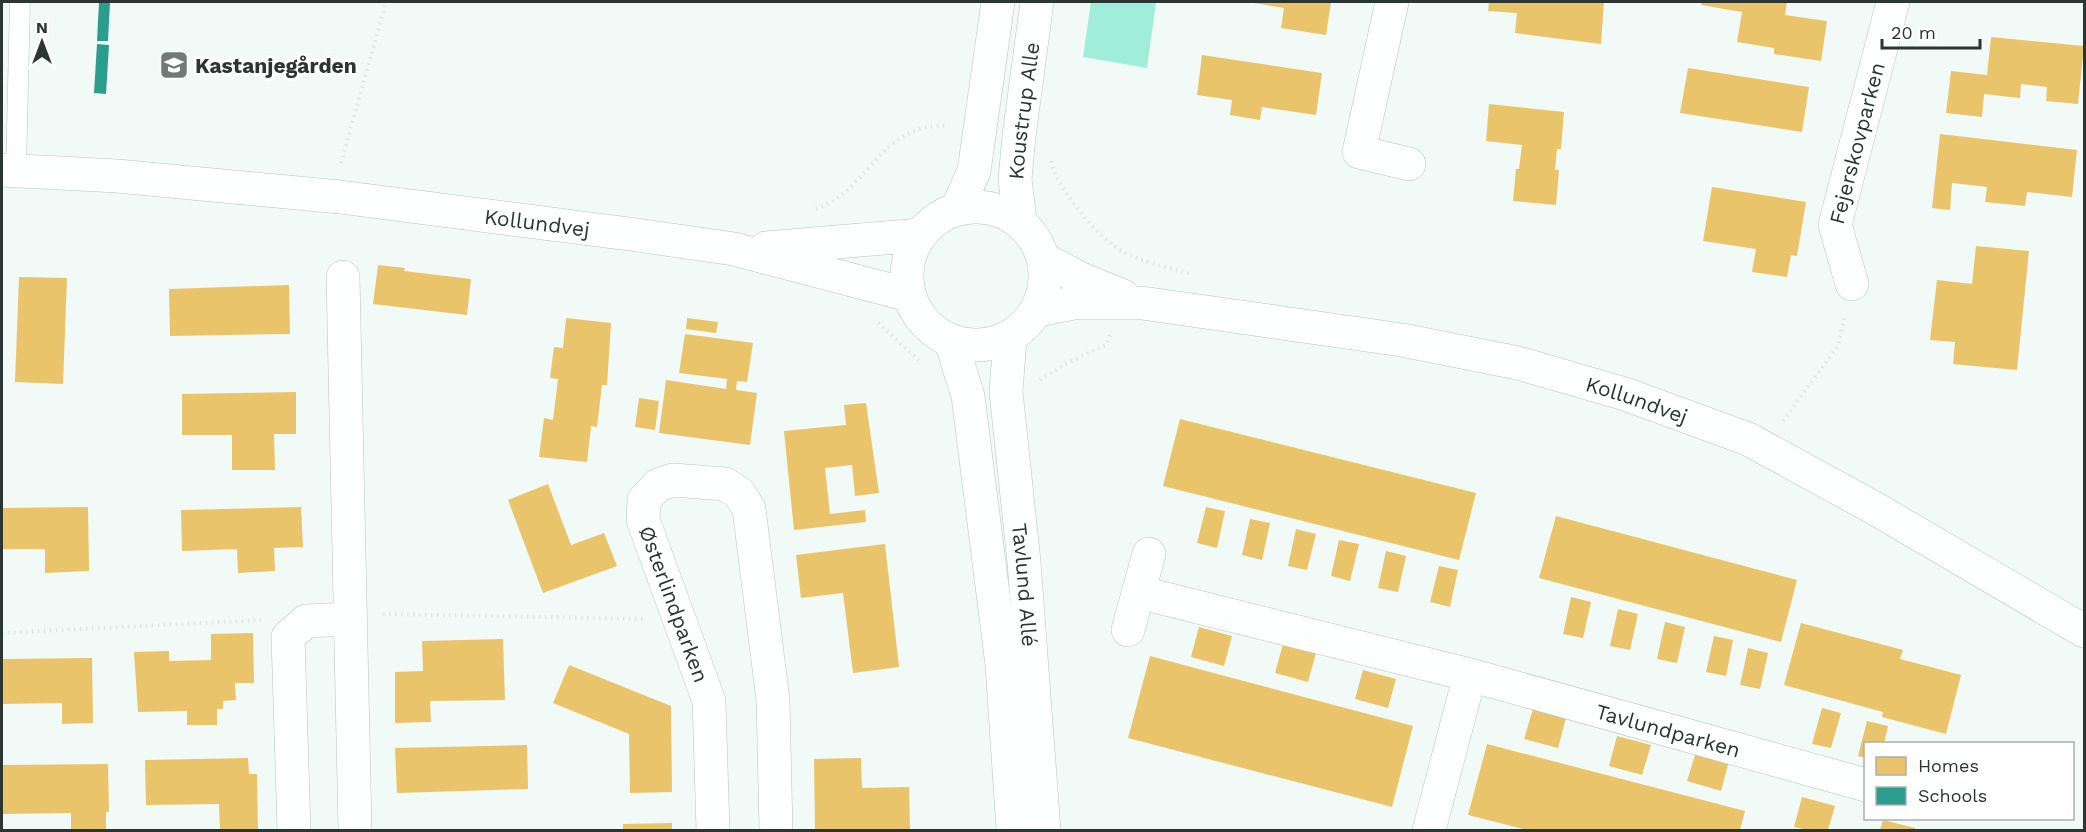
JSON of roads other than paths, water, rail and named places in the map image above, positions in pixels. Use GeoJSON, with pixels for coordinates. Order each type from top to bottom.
{"type":"FeatureCollection","features":[{"type":"Feature","properties":{"kind":"street","name":"Koustrup Alle"},"geometry":{"type":"LineString","coordinates":[[957,208],[974,171],[998,2]]}},
{"type":"Feature","properties":{"kind":"street","name":"Koustrup Alle"},"geometry":{"type":"LineString","coordinates":[[1020,221],[1016,179],[1018,147],[1037,2]]}},
{"type":"Feature","properties":{"kind":"street"},"geometry":{"type":"LineString","coordinates":[[1392,2],[1359,152],[1409,164]]}},
{"type":"Feature","properties":{"kind":"street","name":"Fejerskovparken"},"geometry":{"type":"LineString","coordinates":[[1852,284],[1835,225],[1893,2]]}},
{"type":"Feature","properties":{"kind":"street","name":"Kollundvej"},"geometry":{"type":"LineString","coordinates":[[9,170],[117,176],[340,197],[734,249],[909,295]]}},
{"type":"Feature","properties":{"kind":"street"},"geometry":{"type":"LineString","coordinates":[[979,206],[1001,210],[1020,221],[1035,238],[1044,259],[1046,285],[1038,310],[1026,326],[1010,338],[991,345],[971,346],[951,342],[924,323],[909,295],[906,274],[910,254],[920,235],[936,219],[957,208],[979,206]]}},
{"type":"Feature","properties":{"kind":"street","name":"Kollundvej"},"geometry":{"type":"LineString","coordinates":[[734,249],[825,245],[920,235]]}},
{"type":"Feature","properties":{"kind":"street","name":"Kollundvej"},"geometry":{"type":"LineString","coordinates":[[1044,259],[1126,300]]}},
{"type":"Feature","properties":{"kind":"street"},"geometry":{"type":"LineString","coordinates":[[343,277],[355,831]]}},
{"type":"Feature","properties":{"kind":"street","name":"Kollundvej"},"geometry":{"type":"LineString","coordinates":[[1038,310],[1073,303],[1126,300],[1402,340],[1518,363],[1625,394],[1748,439],[1876,509],[2085,631]]}},
{"type":"Feature","properties":{"kind":"street","name":"Tavlund Allé"},"geometry":{"type":"LineString","coordinates":[[1010,338],[1006,392],[1024,562],[1044,831]]}},
{"type":"Feature","properties":{"kind":"street","name":"Tavlund Allé"},"geometry":{"type":"LineString","coordinates":[[951,342],[968,396],[980,489],[1002,664],[1013,831]]}},
{"type":"Feature","properties":{"kind":"street","name":"Østerlindparken"},"geometry":{"type":"LineString","coordinates":[[713,831],[709,701],[643,520],[644,500],[658,485],[673,480],[725,484],[740,493],[749,509],[773,700],[776,831]]}},
{"type":"Feature","properties":{"kind":"street"},"geometry":{"type":"LineString","coordinates":[[1128,630],[1149,554]]}},
{"type":"Feature","properties":{"kind":"street","name":"Tavlundparken"},"geometry":{"type":"LineString","coordinates":[[1138,592],[1470,675],[1864,784]]}},
{"type":"Feature","properties":{"kind":"street"},"geometry":{"type":"LineString","coordinates":[[294,831],[288,637],[306,621],[350,619]]}},
{"type":"Feature","properties":{"kind":"street"},"geometry":{"type":"LineString","coordinates":[[1429,831],[1470,675]]}},
{"type":"Feature","properties":{"kind":"lane"},"geometry":{"type":"LineString","coordinates":[[9,170],[10,90],[22,3],[20,2]]}},
{"type":"Feature","properties":{"kind":"place","name":"Kastanjegården"},"geometry":{"type":"Point","coordinates":[174,65]}}]}
